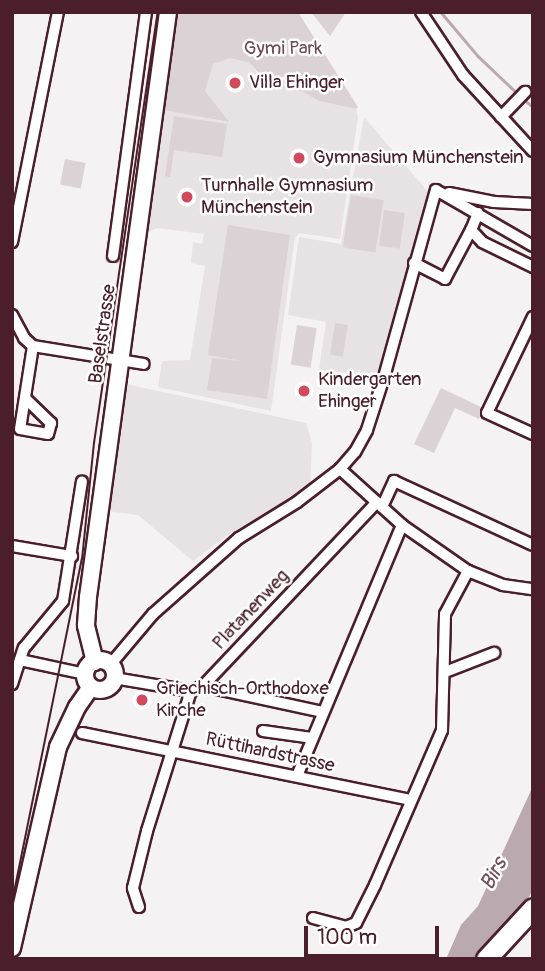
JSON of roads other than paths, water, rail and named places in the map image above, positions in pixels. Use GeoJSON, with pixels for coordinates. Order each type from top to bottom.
{"type":"FeatureCollection","features":[{"type":"Feature","properties":{"kind":"highway"},"geometry":{"type":"LineString","coordinates":[[486,959],[533,908]]}},
{"type":"Feature","properties":{"kind":"highway"},"geometry":{"type":"LineString","coordinates":[[504,959],[533,927]]}},
{"type":"Feature","properties":{"kind":"main road","name":"Baselstrasse"},"geometry":{"type":"LineString","coordinates":[[99,673],[86,625],[88,597],[169,12]]}},
{"type":"Feature","properties":{"kind":"main road"},"geometry":{"type":"LineString","coordinates":[[12,948],[58,747],[77,707],[99,673]]}},
{"type":"Feature","properties":{"kind":"street"},"geometry":{"type":"LineString","coordinates":[[12,242],[58,12]]}},
{"type":"Feature","properties":{"kind":"street","name":"Baselstrasse"},"geometry":{"type":"LineString","coordinates":[[113,256],[146,12]]}},
{"type":"Feature","properties":{"kind":"street"},"geometry":{"type":"LineString","coordinates":[[421,12],[463,75],[533,151]]}},
{"type":"Feature","properties":{"kind":"street"},"geometry":{"type":"LineString","coordinates":[[501,117],[529,91]]}},
{"type":"Feature","properties":{"kind":"street"},"geometry":{"type":"LineString","coordinates":[[436,190],[494,202],[533,204]]}},
{"type":"Feature","properties":{"kind":"street"},"geometry":{"type":"LineString","coordinates":[[436,190],[533,246]]}},
{"type":"Feature","properties":{"kind":"street"},"geometry":{"type":"LineString","coordinates":[[99,673],[153,614],[239,538],[297,502],[340,469],[355,452],[367,430],[384,377],[436,190]]}},
{"type":"Feature","properties":{"kind":"street"},"geometry":{"type":"LineString","coordinates":[[414,263],[446,279],[478,213]]}},
{"type":"Feature","properties":{"kind":"street"},"geometry":{"type":"LineString","coordinates":[[471,230],[482,242],[533,267]]}},
{"type":"Feature","properties":{"kind":"street"},"geometry":{"type":"LineString","coordinates":[[12,314],[24,338],[33,346],[144,364]]}},
{"type":"Feature","properties":{"kind":"street"},"geometry":{"type":"LineString","coordinates":[[533,317],[487,413],[533,435]]}},
{"type":"Feature","properties":{"kind":"street"},"geometry":{"type":"LineString","coordinates":[[26,399],[33,346]]}},
{"type":"Feature","properties":{"kind":"street"},"geometry":{"type":"LineString","coordinates":[[340,469],[402,525],[468,571],[503,585],[533,589]]}},
{"type":"Feature","properties":{"kind":"street"},"geometry":{"type":"LineString","coordinates":[[12,684],[28,642],[63,601],[82,481]]}},
{"type":"Feature","properties":{"kind":"street","name":"Platanenweg"},"geometry":{"type":"LineString","coordinates":[[191,691],[203,686],[380,505],[394,481],[533,545]]}},
{"type":"Feature","properties":{"kind":"street"},"geometry":{"type":"LineString","coordinates":[[297,776],[402,525]]}},
{"type":"Feature","properties":{"kind":"street"},"geometry":{"type":"LineString","coordinates":[[12,545],[72,556]]}},
{"type":"Feature","properties":{"kind":"street"},"geometry":{"type":"LineString","coordinates":[[313,918],[346,927],[356,923],[442,730],[446,673],[445,614],[468,571]]}},
{"type":"Feature","properties":{"kind":"street"},"geometry":{"type":"LineString","coordinates":[[446,673],[494,653]]}},
{"type":"Feature","properties":{"kind":"street"},"geometry":{"type":"LineString","coordinates":[[20,660],[191,691],[170,751],[133,888],[139,907]]}},
{"type":"Feature","properties":{"kind":"street"},"geometry":{"type":"LineString","coordinates":[[203,686],[322,712]]}},
{"type":"Feature","properties":{"kind":"street"},"geometry":{"type":"LineString","coordinates":[[263,731],[312,738]]}},
{"type":"Feature","properties":{"kind":"street","name":"Rüttihardstrasse"},"geometry":{"type":"LineString","coordinates":[[82,733],[410,800]]}},
{"type":"Feature","properties":{"kind":"water","name":"Birs"},"geometry":{"type":"Polygon","coordinates":[[[533,786],[533,889],[497,959],[446,959],[461,925],[478,906],[533,786]]]}},
{"type":"Feature","properties":{"kind":"waterway"},"geometry":{"type":"LineString","coordinates":[[441,12],[478,56],[517,93]]}},
{"type":"Feature","properties":{"kind":"waterway"},"geometry":{"type":"LineString","coordinates":[[522,98],[533,107]]}},
{"type":"Feature","properties":{"kind":"tram line"},"geometry":{"type":"LineString","coordinates":[[12,902],[82,559],[94,443],[158,12]]}},
{"type":"Feature","properties":{"kind":"place","name":"Villa Ehinger"},"geometry":{"type":"Point","coordinates":[235,83]}},
{"type":"Feature","properties":{"kind":"place","name":"Gymnasium Münchenstein"},"geometry":{"type":"Point","coordinates":[299,158]}},
{"type":"Feature","properties":{"kind":"place","name":"Turnhalle Gymnasium Münchenstein"},"geometry":{"type":"Point","coordinates":[187,197]}},
{"type":"Feature","properties":{"kind":"place","name":"Kindergarten Ehinger"},"geometry":{"type":"Point","coordinates":[304,391]}},
{"type":"Feature","properties":{"kind":"place","name":"Griechisch-Orthodoxe Kirche"},"geometry":{"type":"Point","coordinates":[142,700]}},
{"type":"Feature","properties":{"kind":"park label","name":"Gymi Park"},"geometry":{"type":"Point","coordinates":[283,49]}}]}
